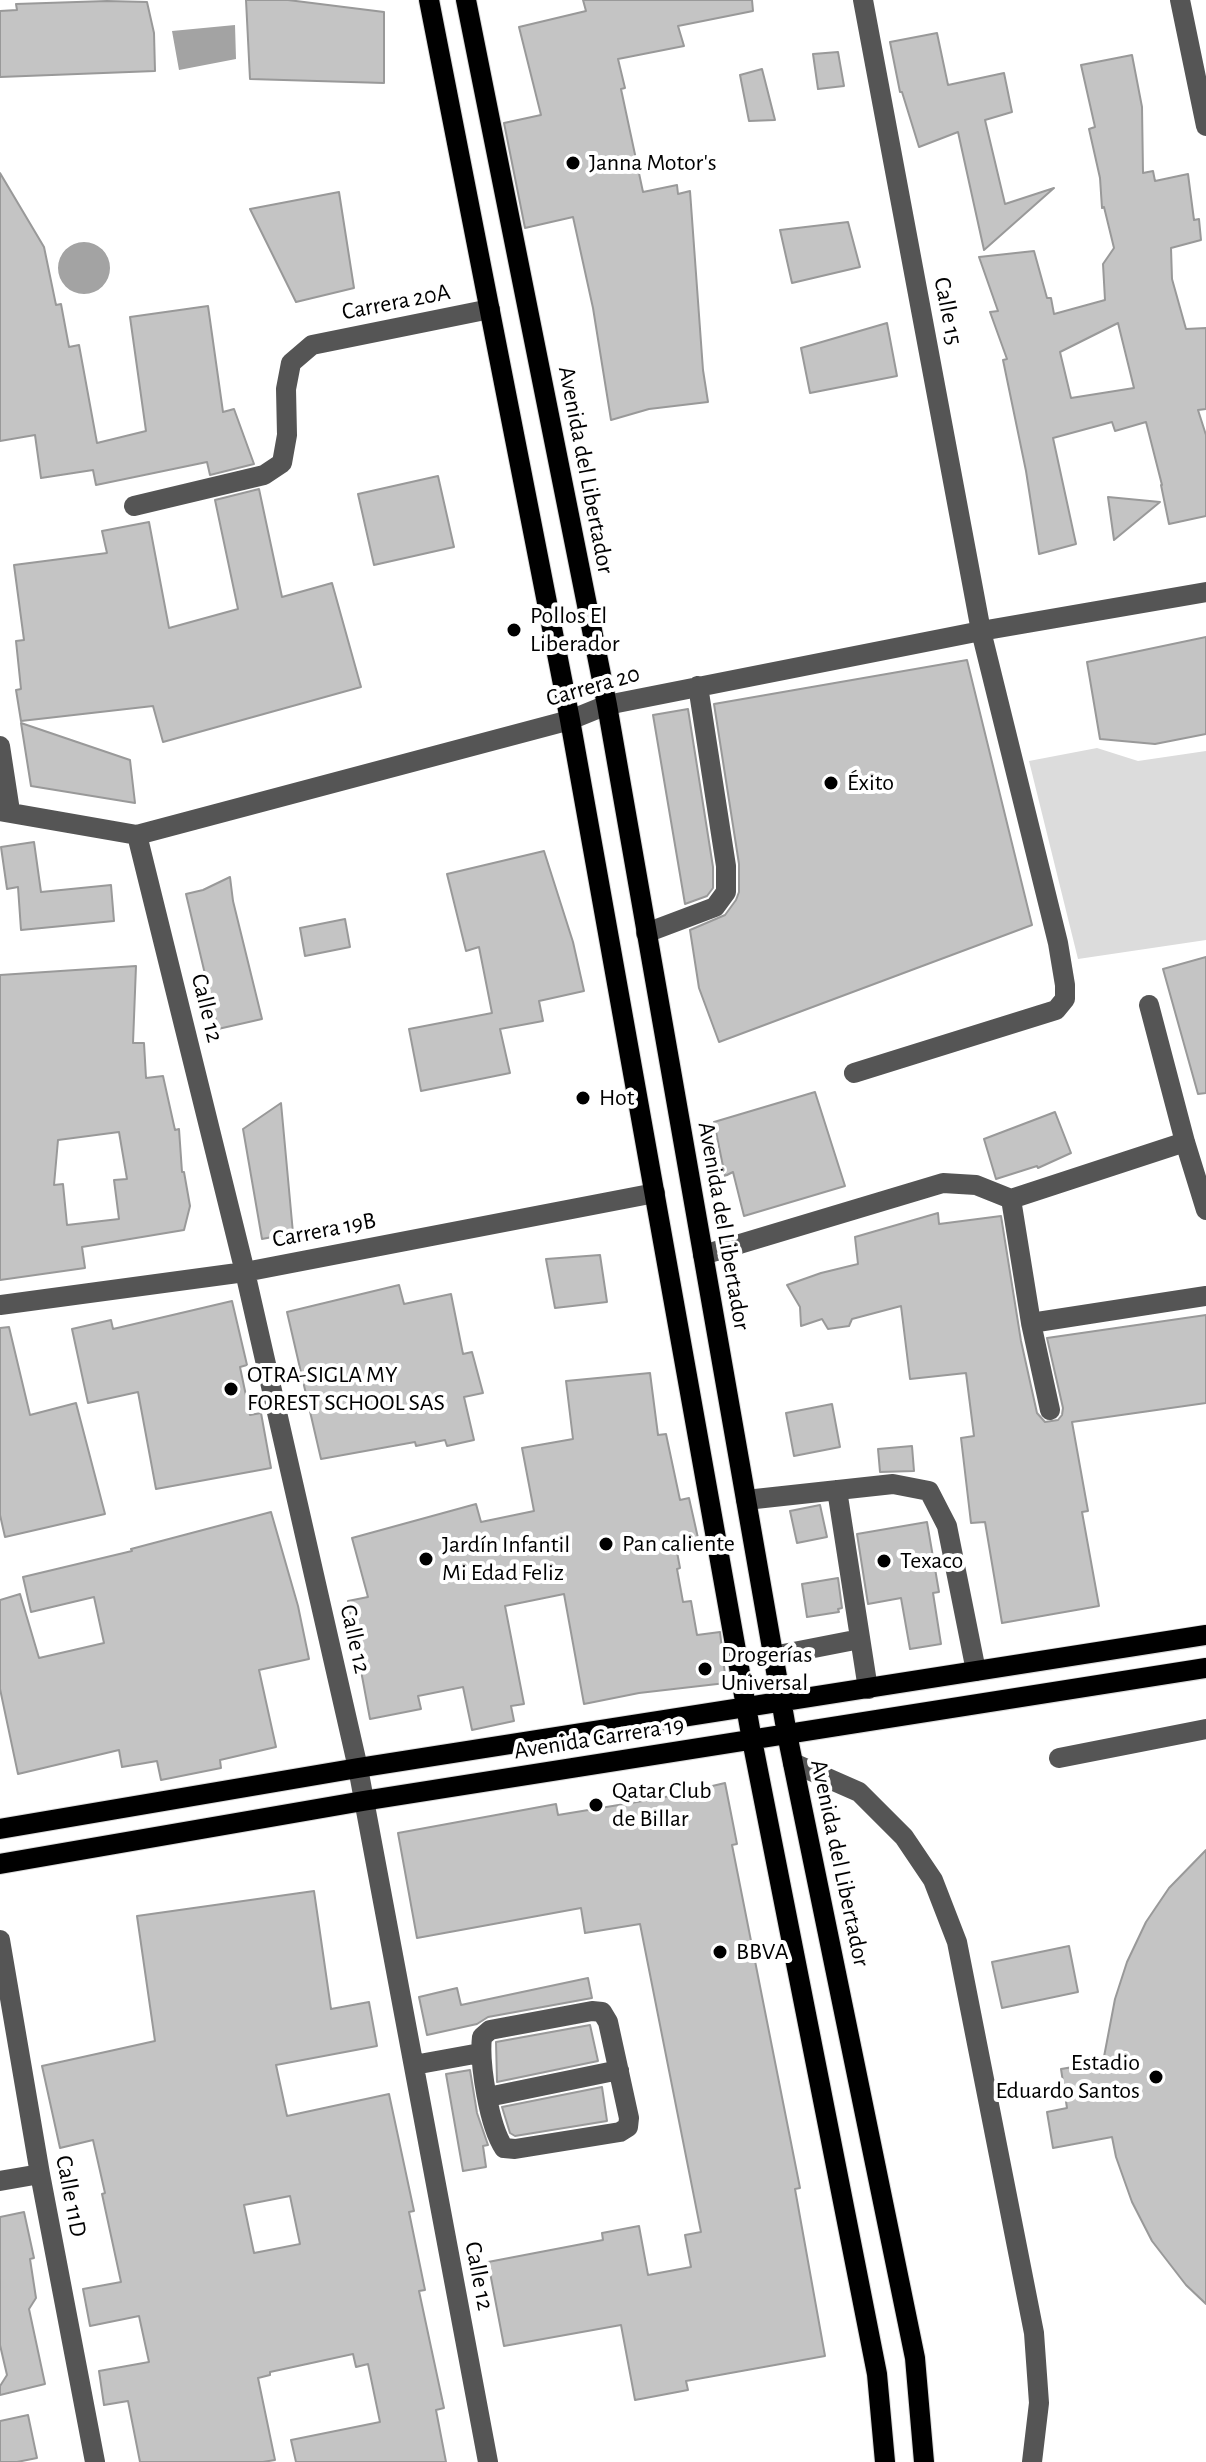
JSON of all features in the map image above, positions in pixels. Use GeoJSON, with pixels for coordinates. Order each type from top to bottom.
{"type":"FeatureCollection","features":[{"type":"Feature","properties":{"kind":"main road"},"geometry":{"type":"LineString","coordinates":[[429,0],[570,720],[752,1740],[877,2374],[885,2462]]}},
{"type":"Feature","properties":{"kind":"main road","name":"Avenida del Libertador"},"geometry":{"type":"LineString","coordinates":[[466,0],[607,705],[787,1734],[915,2358],[924,2462]]}},
{"type":"Feature","properties":{"kind":"main road","name":"Avenida Carrera 19"},"geometry":{"type":"LineString","coordinates":[[0,1829],[358,1768],[1206,1635]]}},
{"type":"Feature","properties":{"kind":"main road","name":"Avenida Carrera 19"},"geometry":{"type":"LineString","coordinates":[[0,1864],[363,1801],[1206,1668]]}},
{"type":"Feature","properties":{"kind":"street","name":"Calle 15"},"geometry":{"type":"LineString","coordinates":[[854,1073],[1056,1010],[1065,999],[1058,943],[981,631],[863,0]]}},
{"type":"Feature","properties":{"kind":"street"},"geometry":{"type":"LineString","coordinates":[[1180,0],[1206,126]]}},
{"type":"Feature","properties":{"kind":"street","name":"Carrera 20A"},"geometry":{"type":"LineString","coordinates":[[134,506],[264,475],[282,463],[287,435],[286,389],[291,363],[312,345],[490,309]]}},
{"type":"Feature","properties":{"kind":"street","name":"Carrera 20"},"geometry":{"type":"LineString","coordinates":[[5,811],[137,835],[570,720],[607,705],[981,631],[1206,592]]}},
{"type":"Feature","properties":{"kind":"street"},"geometry":{"type":"LineString","coordinates":[[646,933],[715,907],[726,892],[726,866],[698,686]]}},
{"type":"Feature","properties":{"kind":"street"},"geometry":{"type":"LineString","coordinates":[[0,746],[5,811]]}},
{"type":"Feature","properties":{"kind":"street","name":"Calle 12"},"geometry":{"type":"LineString","coordinates":[[137,835],[245,1272],[358,1768],[488,2462]]}},
{"type":"Feature","properties":{"kind":"street"},"geometry":{"type":"LineString","coordinates":[[1149,1005],[1206,1210]]}},
{"type":"Feature","properties":{"kind":"street"},"geometry":{"type":"LineString","coordinates":[[703,1255],[943,1183],[976,1185],[1011,1199],[1185,1142]]}},
{"type":"Feature","properties":{"kind":"street","name":"Carrera 19B"},"geometry":{"type":"LineString","coordinates":[[0,1305],[245,1272],[655,1193]]}},
{"type":"Feature","properties":{"kind":"street"},"geometry":{"type":"LineString","coordinates":[[1011,1199],[1031,1323],[1050,1410]]}},
{"type":"Feature","properties":{"kind":"street"},"geometry":{"type":"LineString","coordinates":[[1031,1323],[1206,1296]]}},
{"type":"Feature","properties":{"kind":"street"},"geometry":{"type":"LineString","coordinates":[[746,1500],[893,1484],[929,1491],[947,1526],[976,1671]]}},
{"type":"Feature","properties":{"kind":"street"},"geometry":{"type":"LineString","coordinates":[[837,1490],[868,1689]]}},
{"type":"Feature","properties":{"kind":"street"},"geometry":{"type":"LineString","coordinates":[[773,1656],[860,1639]]}},
{"type":"Feature","properties":{"kind":"street"},"geometry":{"type":"LineString","coordinates":[[1059,1758],[1206,1729]]}},
{"type":"Feature","properties":{"kind":"street"},"geometry":{"type":"LineString","coordinates":[[793,1763],[859,1792],[904,1837],[933,1880],[957,1942],[1034,2333],[1039,2403],[1032,2462]]}},
{"type":"Feature","properties":{"kind":"street","name":"Calle 11D"},"geometry":{"type":"LineString","coordinates":[[0,1940],[40,2174],[95,2462]]}},
{"type":"Feature","properties":{"kind":"street"},"geometry":{"type":"LineString","coordinates":[[592,2011],[602,2012],[608,2022],[619,2070],[628,2127],[620,2132],[515,2149],[504,2148],[497,2137],[480,2053],[482,2037],[490,2030],[592,2011]]}},
{"type":"Feature","properties":{"kind":"street"},"geometry":{"type":"LineString","coordinates":[[414,2065],[480,2053]]}},
{"type":"Feature","properties":{"kind":"street"},"geometry":{"type":"LineString","coordinates":[[488,2097],[619,2070]]}},
{"type":"Feature","properties":{"kind":"street"},"geometry":{"type":"LineString","coordinates":[[0,2181],[40,2174]]}},
{"type":"Feature","properties":{"kind":"shaded area"},"geometry":{"type":"Polygon","coordinates":[[[235,25],[236,59],[179,70],[172,31],[235,25]]]}},
{"type":"Feature","properties":{"kind":"shaded area"},"geometry":{"type":"Polygon","coordinates":[[[84,242],[102,250],[110,268],[102,286],[84,294],[66,286],[58,268],[66,250],[84,242]]]}},
{"type":"Feature","properties":{"kind":"shaded area"},"geometry":{"type":"Polygon","coordinates":[[[1097,748],[1138,761],[1206,751],[1206,940],[1078,959],[1029,761],[1097,748]]]}},
{"type":"Feature","properties":{"kind":"building"},"geometry":{"type":"Polygon","coordinates":[[[246,0],[288,0],[384,12],[384,83],[250,79],[246,0]]]}},
{"type":"Feature","properties":{"kind":"building"},"geometry":{"type":"Polygon","coordinates":[[[583,0],[752,0],[753,11],[678,26],[684,46],[618,59],[625,88],[621,89],[643,192],[677,185],[678,194],[690,191],[708,402],[649,409],[611,420],[593,308],[573,217],[525,228],[504,123],[541,115],[519,27],[586,11],[583,0]]]}},
{"type":"Feature","properties":{"kind":"building"},"geometry":{"type":"Polygon","coordinates":[[[147,2],[154,33],[155,71],[0,77],[0,11],[17,10],[16,4],[147,2]]]}},
{"type":"Feature","properties":{"kind":"building"},"geometry":{"type":"Polygon","coordinates":[[[937,33],[948,85],[1004,73],[1012,112],[985,120],[1005,204],[1054,188],[984,250],[958,132],[919,147],[900,92],[890,42],[937,33]]]}},
{"type":"Feature","properties":{"kind":"building"},"geometry":{"type":"Polygon","coordinates":[[[838,52],[844,86],[818,89],[813,54],[838,52]]]}},
{"type":"Feature","properties":{"kind":"building"},"geometry":{"type":"Polygon","coordinates":[[[1132,55],[1142,107],[1143,173],[1153,171],[1155,181],[1188,174],[1194,220],[1199,219],[1201,240],[1171,248],[1172,279],[1186,329],[1206,328],[1206,409],[1198,410],[1206,435],[1206,516],[1169,524],[1146,422],[1115,431],[1112,422],[1053,438],[1076,544],[1039,554],[1003,360],[1007,359],[990,312],[998,311],[979,257],[1034,251],[1054,314],[1105,300],[1103,264],[1114,248],[1102,208],[1100,178],[1089,129],[1095,127],[1081,65],[1132,55]],[[1118,323],[1060,352],[1071,398],[1134,388],[1118,323]]]}},
{"type":"Feature","properties":{"kind":"building"},"geometry":{"type":"Polygon","coordinates":[[[762,69],[775,120],[749,121],[740,75],[762,69]]]}},
{"type":"Feature","properties":{"kind":"building"},"geometry":{"type":"Polygon","coordinates":[[[0,173],[44,247],[56,305],[61,304],[69,347],[79,345],[97,443],[146,431],[130,317],[208,306],[223,412],[234,409],[254,464],[210,475],[207,462],[96,485],[93,470],[41,478],[35,435],[0,441],[0,173]]]}},
{"type":"Feature","properties":{"kind":"building"},"geometry":{"type":"Polygon","coordinates":[[[339,192],[354,288],[296,302],[250,209],[339,192]]]}},
{"type":"Feature","properties":{"kind":"building"},"geometry":{"type":"Polygon","coordinates":[[[848,222],[860,267],[792,283],[780,230],[848,222]]]}},
{"type":"Feature","properties":{"kind":"building"},"geometry":{"type":"Polygon","coordinates":[[[887,323],[897,376],[810,393],[801,348],[887,323]]]}},
{"type":"Feature","properties":{"kind":"building"},"geometry":{"type":"Polygon","coordinates":[[[438,476],[454,547],[374,565],[358,494],[438,476]]]}},
{"type":"Feature","properties":{"kind":"building"},"geometry":{"type":"Polygon","coordinates":[[[259,489],[282,597],[332,583],[361,687],[163,742],[153,706],[21,721],[16,690],[21,689],[16,641],[24,640],[14,565],[107,553],[102,531],[149,522],[169,628],[238,609],[215,500],[259,489]]]}},
{"type":"Feature","properties":{"kind":"building"},"geometry":{"type":"Polygon","coordinates":[[[1108,497],[1160,502],[1114,540],[1108,497]]]}},
{"type":"Feature","properties":{"kind":"building"},"geometry":{"type":"Polygon","coordinates":[[[1206,637],[1206,734],[1155,744],[1100,739],[1087,662],[1206,637]]]}},
{"type":"Feature","properties":{"kind":"building","name":"Éxito"},"geometry":{"type":"Polygon","coordinates":[[[967,660],[1032,925],[719,1042],[699,988],[690,930],[725,915],[739,892],[739,864],[714,704],[967,660]]]}},
{"type":"Feature","properties":{"kind":"building"},"geometry":{"type":"Polygon","coordinates":[[[688,709],[713,867],[713,888],[707,896],[685,904],[653,715],[688,709]]]}},
{"type":"Feature","properties":{"kind":"building"},"geometry":{"type":"Polygon","coordinates":[[[21,723],[130,760],[135,803],[31,786],[21,723]]]}},
{"type":"Feature","properties":{"kind":"building"},"geometry":{"type":"Polygon","coordinates":[[[34,842],[41,892],[111,885],[114,921],[21,930],[18,887],[7,889],[1,847],[34,842]]]}},
{"type":"Feature","properties":{"kind":"building"},"geometry":{"type":"Polygon","coordinates":[[[544,851],[573,942],[584,991],[539,1001],[543,1021],[500,1029],[510,1073],[421,1091],[409,1029],[492,1013],[479,947],[466,951],[447,874],[544,851]]]}},
{"type":"Feature","properties":{"kind":"building"},"geometry":{"type":"Polygon","coordinates":[[[230,877],[262,1019],[218,1029],[186,894],[230,877]]]}},
{"type":"Feature","properties":{"kind":"building"},"geometry":{"type":"Polygon","coordinates":[[[345,919],[350,947],[305,956],[300,928],[345,919]]]}},
{"type":"Feature","properties":{"kind":"building"},"geometry":{"type":"Polygon","coordinates":[[[1206,957],[1206,1093],[1198,1094],[1163,969],[1206,957]]]}},
{"type":"Feature","properties":{"kind":"building"},"geometry":{"type":"Polygon","coordinates":[[[136,966],[133,1043],[144,1043],[146,1078],[163,1076],[175,1130],[179,1129],[182,1172],[190,1206],[184,1230],[82,1247],[85,1268],[0,1280],[0,975],[136,966]],[[119,1132],[58,1140],[54,1185],[63,1184],[67,1225],[119,1219],[114,1180],[127,1179],[119,1132]]]}},
{"type":"Feature","properties":{"kind":"building"},"geometry":{"type":"Polygon","coordinates":[[[815,1092],[845,1186],[744,1216],[733,1172],[725,1176],[714,1122],[815,1092]]]}},
{"type":"Feature","properties":{"kind":"building"},"geometry":{"type":"Polygon","coordinates":[[[281,1103],[293,1233],[262,1239],[243,1129],[281,1103]]]}},
{"type":"Feature","properties":{"kind":"building"},"geometry":{"type":"Polygon","coordinates":[[[1055,1112],[1071,1153],[1038,1168],[996,1179],[984,1139],[1055,1112]]]}},
{"type":"Feature","properties":{"kind":"building"},"geometry":{"type":"Polygon","coordinates":[[[938,1213],[939,1224],[1001,1216],[1021,1341],[1037,1413],[1045,1422],[1058,1420],[1063,1408],[1047,1338],[1206,1315],[1206,1403],[1072,1422],[1088,1511],[1082,1512],[1099,1606],[1002,1623],[985,1522],[971,1523],[961,1438],[974,1436],[966,1373],[910,1379],[901,1306],[852,1319],[849,1326],[828,1329],[822,1319],[801,1326],[800,1307],[787,1285],[858,1264],[855,1237],[938,1213]]]}},
{"type":"Feature","properties":{"kind":"building"},"geometry":{"type":"Polygon","coordinates":[[[600,1255],[607,1302],[555,1308],[546,1259],[600,1255]]]}},
{"type":"Feature","properties":{"kind":"building"},"geometry":{"type":"Polygon","coordinates":[[[399,1285],[404,1304],[451,1294],[463,1354],[472,1352],[483,1393],[464,1397],[474,1440],[447,1446],[445,1440],[416,1446],[415,1442],[321,1459],[287,1312],[399,1285]]]}},
{"type":"Feature","properties":{"kind":"building"},"geometry":{"type":"Polygon","coordinates":[[[232,1301],[247,1365],[240,1367],[250,1415],[261,1413],[271,1468],[156,1489],[138,1392],[88,1403],[72,1329],[111,1320],[113,1329],[232,1301]]]}},
{"type":"Feature","properties":{"kind":"building"},"geometry":{"type":"Polygon","coordinates":[[[9,1327],[30,1415],[76,1403],[105,1514],[5,1537],[0,1515],[0,1328],[9,1327]]]}},
{"type":"Feature","properties":{"kind":"building"},"geometry":{"type":"Polygon","coordinates":[[[650,1373],[658,1435],[666,1434],[680,1500],[689,1498],[700,1547],[677,1552],[683,1602],[691,1601],[697,1635],[720,1632],[726,1683],[639,1693],[584,1704],[564,1594],[505,1606],[524,1704],[511,1706],[514,1721],[472,1730],[463,1687],[418,1696],[421,1709],[370,1719],[348,1601],[368,1597],[352,1538],[476,1504],[481,1522],[534,1511],[522,1448],[573,1439],[566,1381],[650,1373]]]}},
{"type":"Feature","properties":{"kind":"building"},"geometry":{"type":"Polygon","coordinates":[[[832,1404],[840,1447],[794,1456],[786,1413],[832,1404]]]}},
{"type":"Feature","properties":{"kind":"building"},"geometry":{"type":"Polygon","coordinates":[[[912,1446],[914,1471],[880,1472],[878,1449],[912,1446]]]}},
{"type":"Feature","properties":{"kind":"building"},"geometry":{"type":"Polygon","coordinates":[[[820,1505],[827,1537],[797,1543],[790,1511],[820,1505]]]}},
{"type":"Feature","properties":{"kind":"building"},"geometry":{"type":"Polygon","coordinates":[[[271,1512],[298,1606],[309,1659],[259,1670],[276,1747],[220,1760],[221,1768],[161,1780],[157,1761],[122,1767],[119,1750],[18,1774],[0,1689],[0,1600],[20,1594],[39,1658],[104,1643],[94,1597],[31,1612],[23,1577],[132,1551],[271,1512]]]}},
{"type":"Feature","properties":{"kind":"building"},"geometry":{"type":"Polygon","coordinates":[[[927,1522],[939,1592],[933,1593],[941,1644],[910,1649],[901,1598],[868,1604],[857,1534],[927,1522]]]}},
{"type":"Feature","properties":{"kind":"building"},"geometry":{"type":"Polygon","coordinates":[[[838,1578],[842,1608],[838,1609],[839,1612],[807,1617],[802,1584],[838,1578]]]}},
{"type":"Feature","properties":{"kind":"building"},"geometry":{"type":"Polygon","coordinates":[[[725,1783],[737,1844],[732,1845],[800,2188],[795,2189],[825,2356],[686,2381],[688,2390],[635,2400],[621,2325],[504,2346],[488,2262],[603,2240],[602,2233],[639,2226],[648,2275],[691,2267],[685,2235],[701,2232],[640,1924],[585,1933],[581,1908],[417,1938],[398,1833],[556,1804],[558,1815],[661,1798],[725,1783]]]}},
{"type":"Feature","properties":{"kind":"building","name":"Estadio Eduardo Santos"},"geometry":{"type":"Polygon","coordinates":[[[1206,1850],[1206,2304],[1186,2285],[1152,2241],[1132,2202],[1112,2137],[1053,2148],[1047,2112],[1067,2108],[1061,2069],[1103,2062],[1115,1999],[1127,1962],[1146,1922],[1169,1888],[1206,1850]]]}},
{"type":"Feature","properties":{"kind":"building"},"geometry":{"type":"Polygon","coordinates":[[[314,1891],[331,2009],[369,2002],[377,2046],[276,2065],[287,2116],[389,2094],[414,2211],[409,2212],[425,2290],[419,2291],[444,2408],[436,2410],[446,2462],[296,2462],[291,2440],[380,2422],[368,2364],[356,2367],[353,2354],[270,2372],[270,2375],[258,2378],[275,2460],[140,2462],[128,2401],[104,2405],[99,2371],[149,2362],[139,2316],[90,2326],[83,2289],[121,2282],[102,2194],[105,2193],[93,2140],[60,2148],[42,2066],[155,2041],[137,1916],[314,1891]],[[290,2196],[244,2205],[254,2253],[300,2244],[290,2196]]]}},
{"type":"Feature","properties":{"kind":"building"},"geometry":{"type":"Polygon","coordinates":[[[1069,1946],[1078,1992],[1002,2008],[992,1962],[1069,1946]]]}},
{"type":"Feature","properties":{"kind":"building"},"geometry":{"type":"Polygon","coordinates":[[[588,1978],[592,1998],[488,2017],[477,2024],[427,2035],[419,1997],[457,1988],[461,2005],[588,1978]]]}},
{"type":"Feature","properties":{"kind":"building"},"geometry":{"type":"Polygon","coordinates":[[[590,2025],[598,2061],[497,2082],[496,2042],[590,2025]]]}},
{"type":"Feature","properties":{"kind":"building"},"geometry":{"type":"Polygon","coordinates":[[[470,2070],[477,2113],[488,2145],[483,2146],[486,2167],[463,2171],[446,2074],[470,2070]]]}},
{"type":"Feature","properties":{"kind":"building"},"geometry":{"type":"Polygon","coordinates":[[[602,2087],[607,2121],[515,2136],[510,2133],[502,2107],[602,2087]]]}},
{"type":"Feature","properties":{"kind":"building"},"geometry":{"type":"Polygon","coordinates":[[[24,2212],[34,2258],[30,2259],[36,2298],[29,2309],[45,2384],[0,2395],[0,2386],[7,2375],[0,2345],[0,2217],[24,2212]]]}},
{"type":"Feature","properties":{"kind":"building"},"geometry":{"type":"Polygon","coordinates":[[[28,2415],[37,2458],[0,2462],[0,2421],[28,2415]]]}},
{"type":"Feature","properties":{"kind":"place","name":"Janna Motor's"},"geometry":{"type":"Point","coordinates":[573,163]}},
{"type":"Feature","properties":{"kind":"place","name":"Pollos El Liberador"},"geometry":{"type":"Point","coordinates":[514,630]}},
{"type":"Feature","properties":{"kind":"place","name":"Éxito"},"geometry":{"type":"Point","coordinates":[831,783]}},
{"type":"Feature","properties":{"kind":"place","name":"Hot"},"geometry":{"type":"Point","coordinates":[583,1098]}},
{"type":"Feature","properties":{"kind":"place","name":"OTRA-SIGLA MY FOREST SCHOOL SAS"},"geometry":{"type":"Point","coordinates":[231,1389]}},
{"type":"Feature","properties":{"kind":"place","name":"Pan caliente"},"geometry":{"type":"Point","coordinates":[606,1544]}},
{"type":"Feature","properties":{"kind":"place","name":"Jardín Infantil Mi Edad Feliz"},"geometry":{"type":"Point","coordinates":[426,1559]}},
{"type":"Feature","properties":{"kind":"place","name":"Texaco"},"geometry":{"type":"Point","coordinates":[884,1561]}},
{"type":"Feature","properties":{"kind":"place","name":"Drogerías Universal"},"geometry":{"type":"Point","coordinates":[705,1669]}},
{"type":"Feature","properties":{"kind":"place","name":"Qatar Club de Billar"},"geometry":{"type":"Point","coordinates":[596,1805]}},
{"type":"Feature","properties":{"kind":"place","name":"BBVA"},"geometry":{"type":"Point","coordinates":[720,1952]}},
{"type":"Feature","properties":{"kind":"place","name":"Estadio Eduardo Santos"},"geometry":{"type":"Point","coordinates":[1156,2077]}}]}
